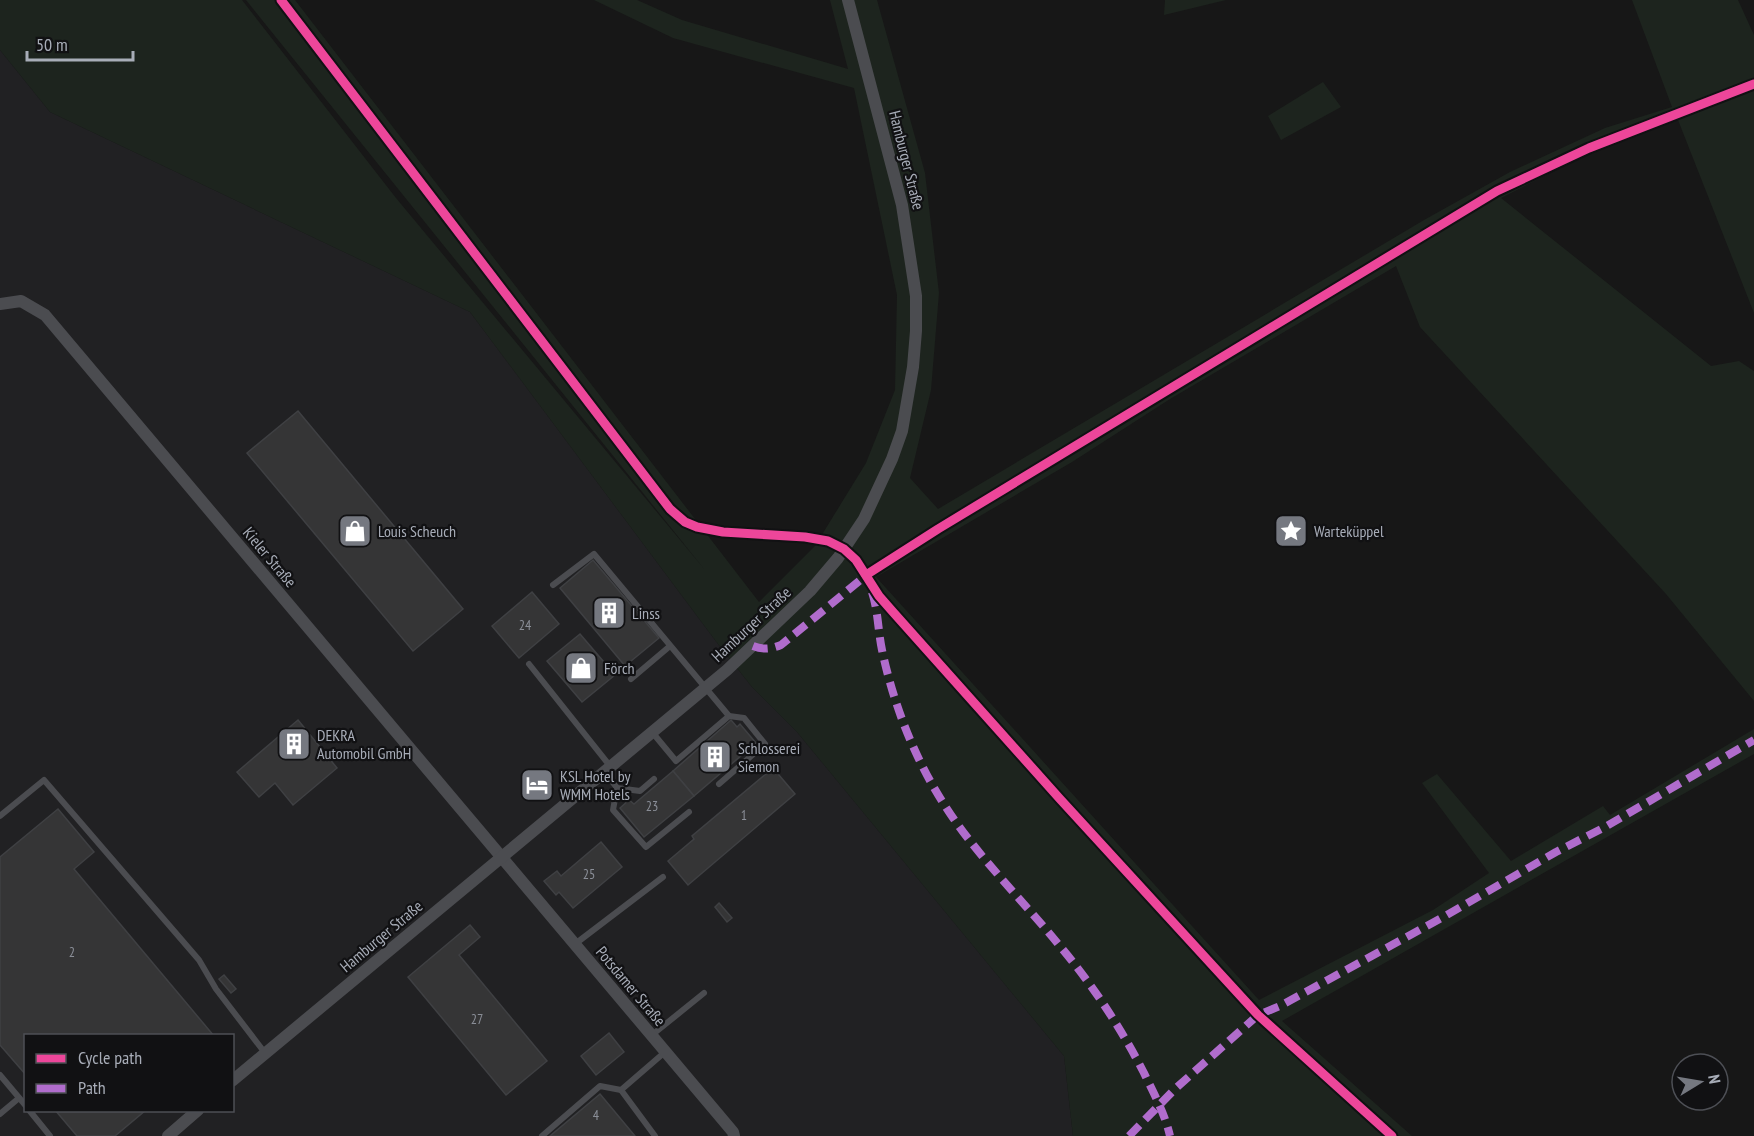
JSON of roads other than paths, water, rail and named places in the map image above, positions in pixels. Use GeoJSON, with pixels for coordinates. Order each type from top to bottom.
{"type":"FeatureCollection","features":[{"type":"Feature","properties":{"kind":"street","name":"Hamburger Straße"},"geometry":{"type":"LineString","coordinates":[[234,1079],[727,670],[810,591],[844,549],[864,519],[892,459],[902,431],[909,399],[916,331],[916,296],[902,205],[848,0]]}},
{"type":"Feature","properties":{"kind":"street","name":"Kieler Straße"},"geometry":{"type":"LineString","coordinates":[[0,304],[21,301],[45,315],[501,858]]}},
{"type":"Feature","properties":{"kind":"street","name":"Potsdamer Straße"},"geometry":{"type":"LineString","coordinates":[[501,858],[733,1132],[734,1136]]}},
{"type":"Feature","properties":{"kind":"street"},"geometry":{"type":"LineString","coordinates":[[168,1136],[196,1112]]}},
{"type":"Feature","properties":{"kind":"lane"},"geometry":{"type":"LineString","coordinates":[[553,585],[594,554],[729,716],[744,718],[765,744],[719,784]]}},
{"type":"Feature","properties":{"kind":"lane"},"geometry":{"type":"LineString","coordinates":[[631,679],[670,646]]}},
{"type":"Feature","properties":{"kind":"lane"},"geometry":{"type":"LineString","coordinates":[[529,664],[608,769],[617,788],[613,810],[646,847],[689,812]]}},
{"type":"Feature","properties":{"kind":"lane"},"geometry":{"type":"LineString","coordinates":[[652,732],[676,761],[729,716]]}},
{"type":"Feature","properties":{"kind":"lane"},"geometry":{"type":"LineString","coordinates":[[617,788],[639,791],[654,779]]}},
{"type":"Feature","properties":{"kind":"lane"},"geometry":{"type":"LineString","coordinates":[[0,816],[44,780],[199,960],[216,989],[265,1053]]}},
{"type":"Feature","properties":{"kind":"lane"},"geometry":{"type":"LineString","coordinates":[[574,944],[663,876]]}},
{"type":"Feature","properties":{"kind":"lane"},"geometry":{"type":"LineString","coordinates":[[651,1036],[704,993]]}},
{"type":"Feature","properties":{"kind":"lane"},"geometry":{"type":"LineString","coordinates":[[621,1090],[665,1052]]}},
{"type":"Feature","properties":{"kind":"lane"},"geometry":{"type":"LineString","coordinates":[[0,1075],[24,1104]]}},
{"type":"Feature","properties":{"kind":"lane"},"geometry":{"type":"LineString","coordinates":[[542,1136],[600,1086],[621,1090],[655,1136]]}},
{"type":"Feature","properties":{"kind":"lane"},"geometry":{"type":"LineString","coordinates":[[0,1114],[19,1098]]}},
{"type":"Feature","properties":{"kind":"lane"},"geometry":{"type":"LineString","coordinates":[[31,1112],[50,1136]]}},
{"type":"Feature","properties":{"kind":"place","name":"Louis Scheuch"},"geometry":{"type":"Point","coordinates":[355,531]}},
{"type":"Feature","properties":{"kind":"place","name":"Warteküppel"},"geometry":{"type":"Point","coordinates":[1291,531]}},
{"type":"Feature","properties":{"kind":"place","name":"Linss"},"geometry":{"type":"Point","coordinates":[609,613]}},
{"type":"Feature","properties":{"kind":"place","name":"Förch"},"geometry":{"type":"Point","coordinates":[581,668]}},
{"type":"Feature","properties":{"kind":"place","name":"DEKRA Automobil GmbH"},"geometry":{"type":"Point","coordinates":[294,744]}},
{"type":"Feature","properties":{"kind":"place","name":"Schlosserei Siemon"},"geometry":{"type":"Point","coordinates":[715,757]}},
{"type":"Feature","properties":{"kind":"place","name":"KSL Hotel by WMM Hotels"},"geometry":{"type":"Point","coordinates":[537,785]}}]}
